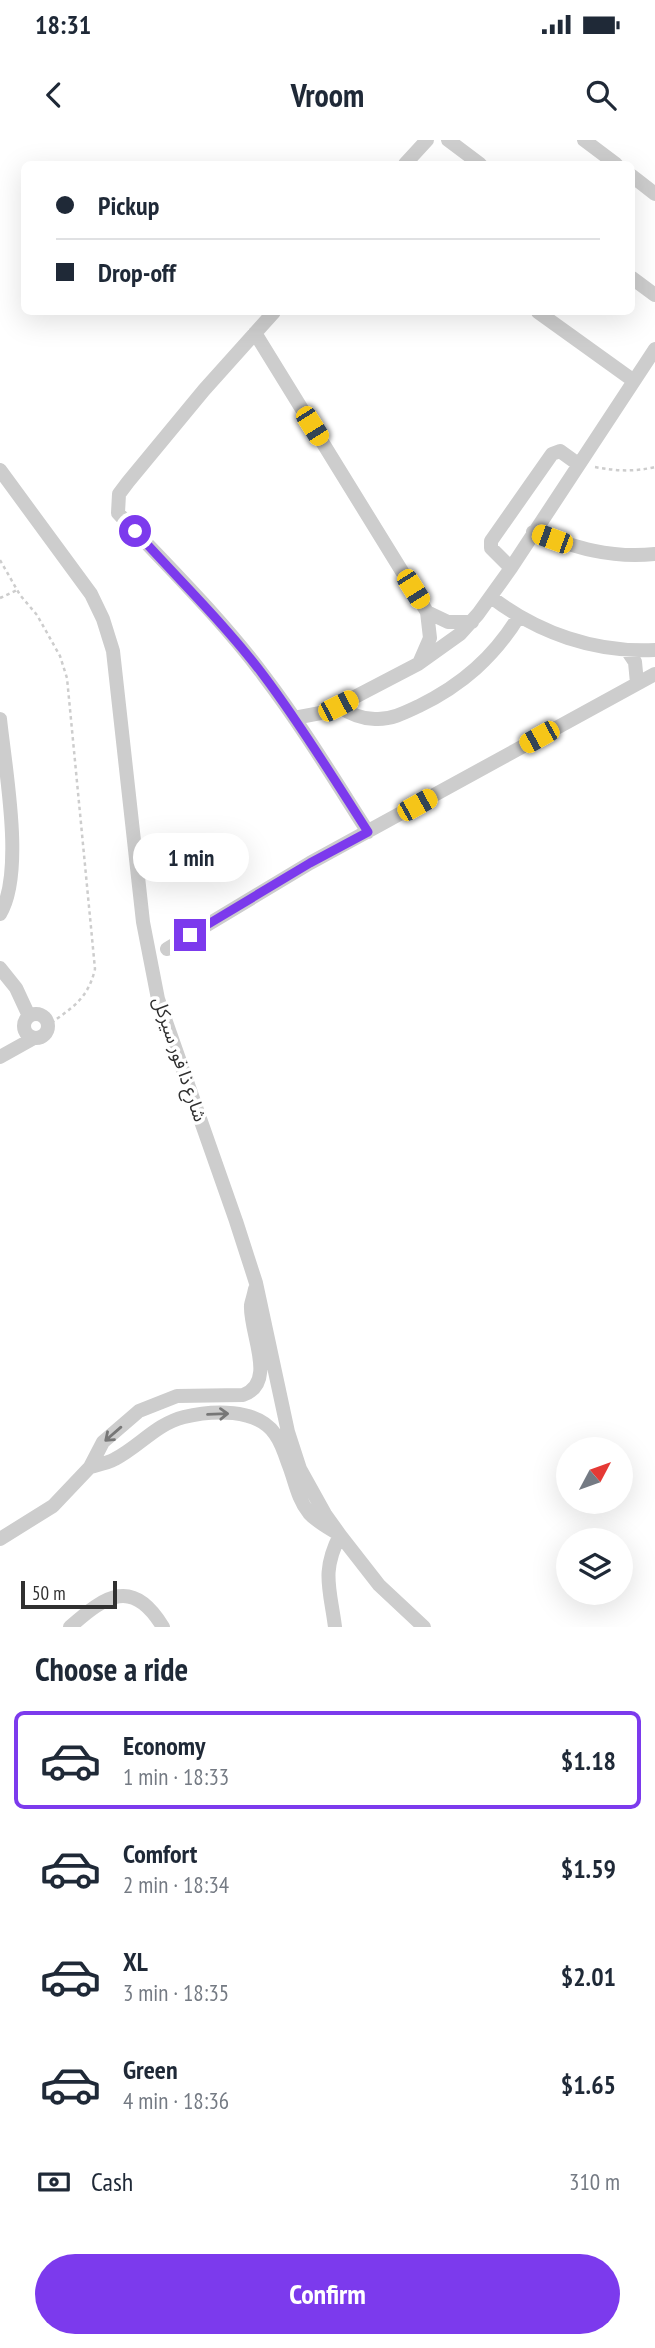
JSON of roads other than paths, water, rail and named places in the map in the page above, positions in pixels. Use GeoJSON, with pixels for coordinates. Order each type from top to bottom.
{"type":"FeatureCollection","features":[{"type":"Feature","properties":{"kind":"street"},"geometry":{"type":"LineString","coordinates":[[408,161],[427,140]]}},
{"type":"Feature","properties":{"kind":"street"},"geometry":{"type":"LineString","coordinates":[[448,140],[476,161]]}},
{"type":"Feature","properties":{"kind":"street"},"geometry":{"type":"LineString","coordinates":[[584,140],[612,161]]}},
{"type":"Feature","properties":{"kind":"street"},"geometry":{"type":"LineString","coordinates":[[635,178],[655,194]]}},
{"type":"Feature","properties":{"kind":"street"},"geometry":{"type":"LineString","coordinates":[[635,280],[655,295]]}},
{"type":"Feature","properties":{"kind":"street"},"geometry":{"type":"LineString","coordinates":[[271,315],[121,490],[117,504],[118,513],[263,675],[310,741],[368,832]]}},
{"type":"Feature","properties":{"kind":"street"},"geometry":{"type":"LineString","coordinates":[[542,315],[634,381]]}},
{"type":"Feature","properties":{"kind":"street"},"geometry":{"type":"LineString","coordinates":[[255,332],[427,612],[430,638],[418,664]]}},
{"type":"Feature","properties":{"kind":"street"},"geometry":{"type":"LineString","coordinates":[[294,718],[332,709],[418,664],[448,645],[472,622],[655,349]]}},
{"type":"Feature","properties":{"kind":"street"},"geometry":{"type":"LineString","coordinates":[[510,568],[491,548],[491,541],[552,454],[560,451],[578,464]]}},
{"type":"Feature","properties":{"kind":"street","name":"شارع ذا فور سيركل"},"geometry":{"type":"LineString","coordinates":[[0,470],[91,593],[113,651],[143,922],[158,999],[256,1283],[288,1432],[300,1469],[325,1514],[379,1585],[424,1627]]}},
{"type":"Feature","properties":{"kind":"street"},"geometry":{"type":"LineString","coordinates":[[533,532],[594,552],[617,555],[655,554]]}},
{"type":"Feature","properties":{"kind":"street"},"geometry":{"type":"LineString","coordinates":[[491,597],[519,616],[566,638],[627,650],[655,650]]}},
{"type":"Feature","properties":{"kind":"street"},"geometry":{"type":"LineString","coordinates":[[427,612],[449,622],[472,622]]}},
{"type":"Feature","properties":{"kind":"street"},"geometry":{"type":"LineString","coordinates":[[332,709],[377,720],[391,718],[424,703],[462,681],[484,662],[503,641],[519,616]]}},
{"type":"Feature","properties":{"kind":"street"},"geometry":{"type":"LineString","coordinates":[[627,650],[635,662],[637,683]]}},
{"type":"Feature","properties":{"kind":"street"},"geometry":{"type":"LineString","coordinates":[[167,949],[310,863],[655,674]]}},
{"type":"Feature","properties":{"kind":"street"},"geometry":{"type":"LineString","coordinates":[[310,741],[332,709]]}},
{"type":"Feature","properties":{"kind":"street"},"geometry":{"type":"LineString","coordinates":[[0,719],[7,854],[12,878],[7,902],[0,914]]}},
{"type":"Feature","properties":{"kind":"street"},"geometry":{"type":"LineString","coordinates":[[0,968],[16,988],[29,1016]]}},
{"type":"Feature","properties":{"kind":"street"},"geometry":{"type":"LineString","coordinates":[[0,1057],[46,1033],[48,1025],[41,1015],[29,1016],[24,1023],[24,1031],[34,1038]]}},
{"type":"Feature","properties":{"kind":"street"},"geometry":{"type":"LineString","coordinates":[[0,1539],[53,1506],[90,1467],[103,1442],[139,1411],[177,1396],[243,1395],[257,1387],[260,1380],[259,1357],[251,1305],[256,1283]]}},
{"type":"Feature","properties":{"kind":"street"},"geometry":{"type":"LineString","coordinates":[[177,1396],[184,1417]]}},
{"type":"Feature","properties":{"kind":"street"},"geometry":{"type":"LineString","coordinates":[[139,1411],[152,1431]]}},
{"type":"Feature","properties":{"kind":"street"},"geometry":{"type":"LineString","coordinates":[[90,1467],[115,1459],[152,1431],[184,1417],[222,1413],[254,1417],[265,1423],[275,1434],[289,1464],[296,1491],[307,1510],[314,1518],[340,1535],[330,1554],[327,1572],[335,1627]]}},
{"type":"Feature","properties":{"kind":"street"},"geometry":{"type":"LineString","coordinates":[[70,1627],[118,1595],[129,1595],[144,1602],[155,1613],[163,1627]]}}]}
